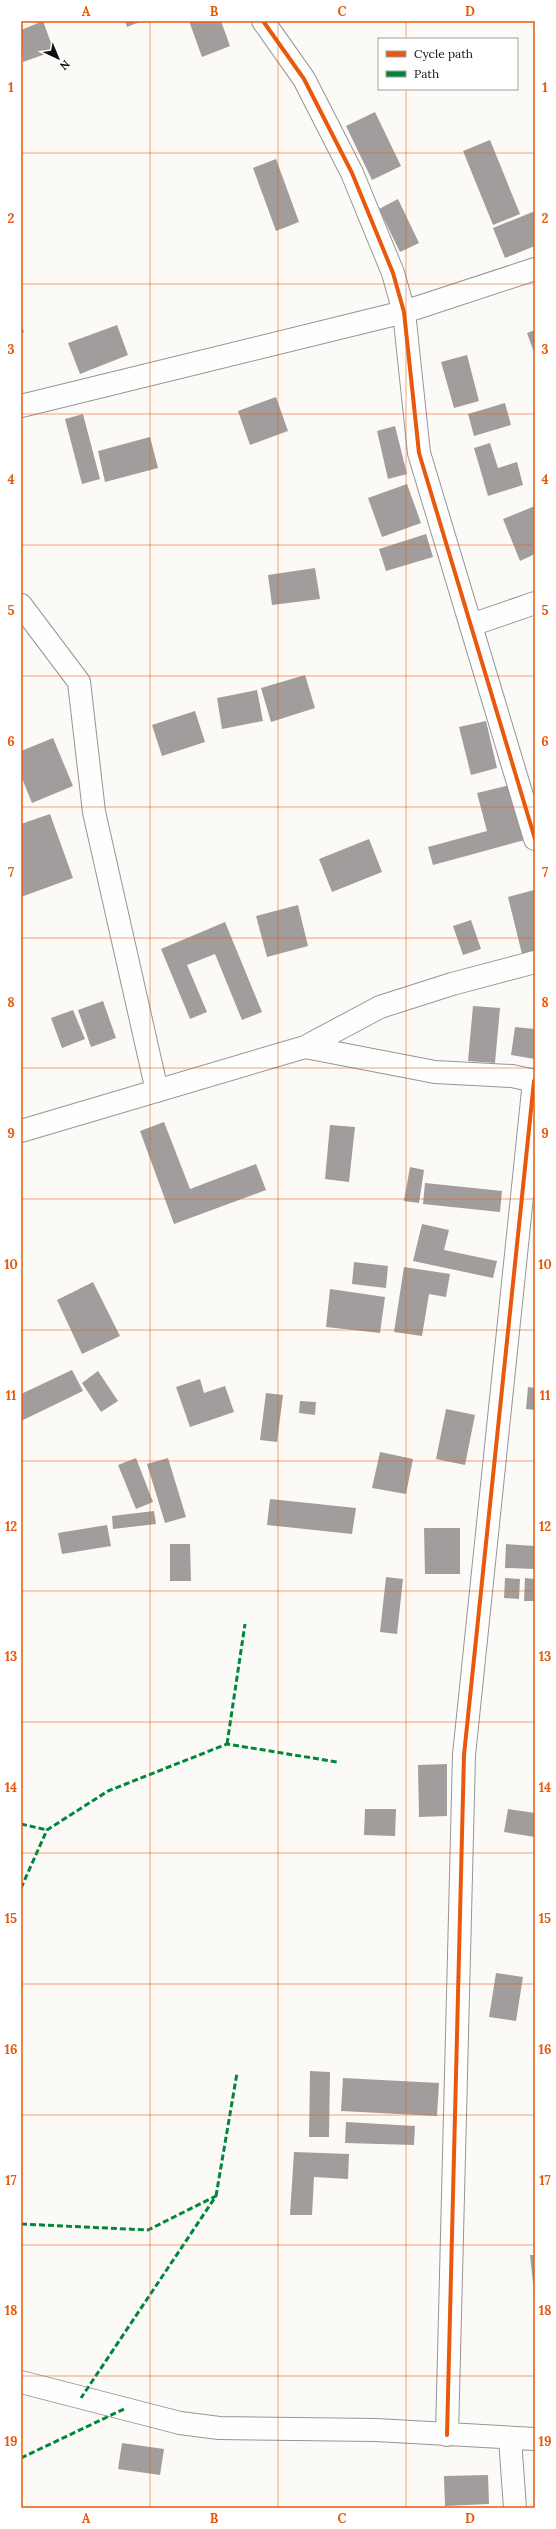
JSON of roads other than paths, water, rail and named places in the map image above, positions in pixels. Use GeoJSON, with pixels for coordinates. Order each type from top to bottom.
{"type":"FeatureCollection","features":[{"type":"Feature","properties":{"kind":"street"},"geometry":{"type":"LineString","coordinates":[[263,21],[304,79],[352,173],[393,272],[404,312],[418,453],[535,839]]}},
{"type":"Feature","properties":{"kind":"street"},"geometry":{"type":"LineString","coordinates":[[21,406],[404,312],[535,269]]}},
{"type":"Feature","properties":{"kind":"street"},"geometry":{"type":"LineString","coordinates":[[471,624],[535,603]]}},
{"type":"Feature","properties":{"kind":"street"},"geometry":{"type":"LineString","coordinates":[[21,605],[79,682],[94,812],[157,1091]]}},
{"type":"Feature","properties":{"kind":"street"},"geometry":{"type":"LineString","coordinates":[[21,1131],[305,1047],[380,1007],[535,962]]}},
{"type":"Feature","properties":{"kind":"street"},"geometry":{"type":"LineString","coordinates":[[305,1047],[435,1072],[512,1076],[535,1081],[464,1755],[447,2435]]}},
{"type":"Feature","properties":{"kind":"street"},"geometry":{"type":"LineString","coordinates":[[21,2382],[180,2423],[219,2428],[376,2430],[535,2440]]}},
{"type":"Feature","properties":{"kind":"street"},"geometry":{"type":"LineString","coordinates":[[510,2439],[515,2508]]}}]}
